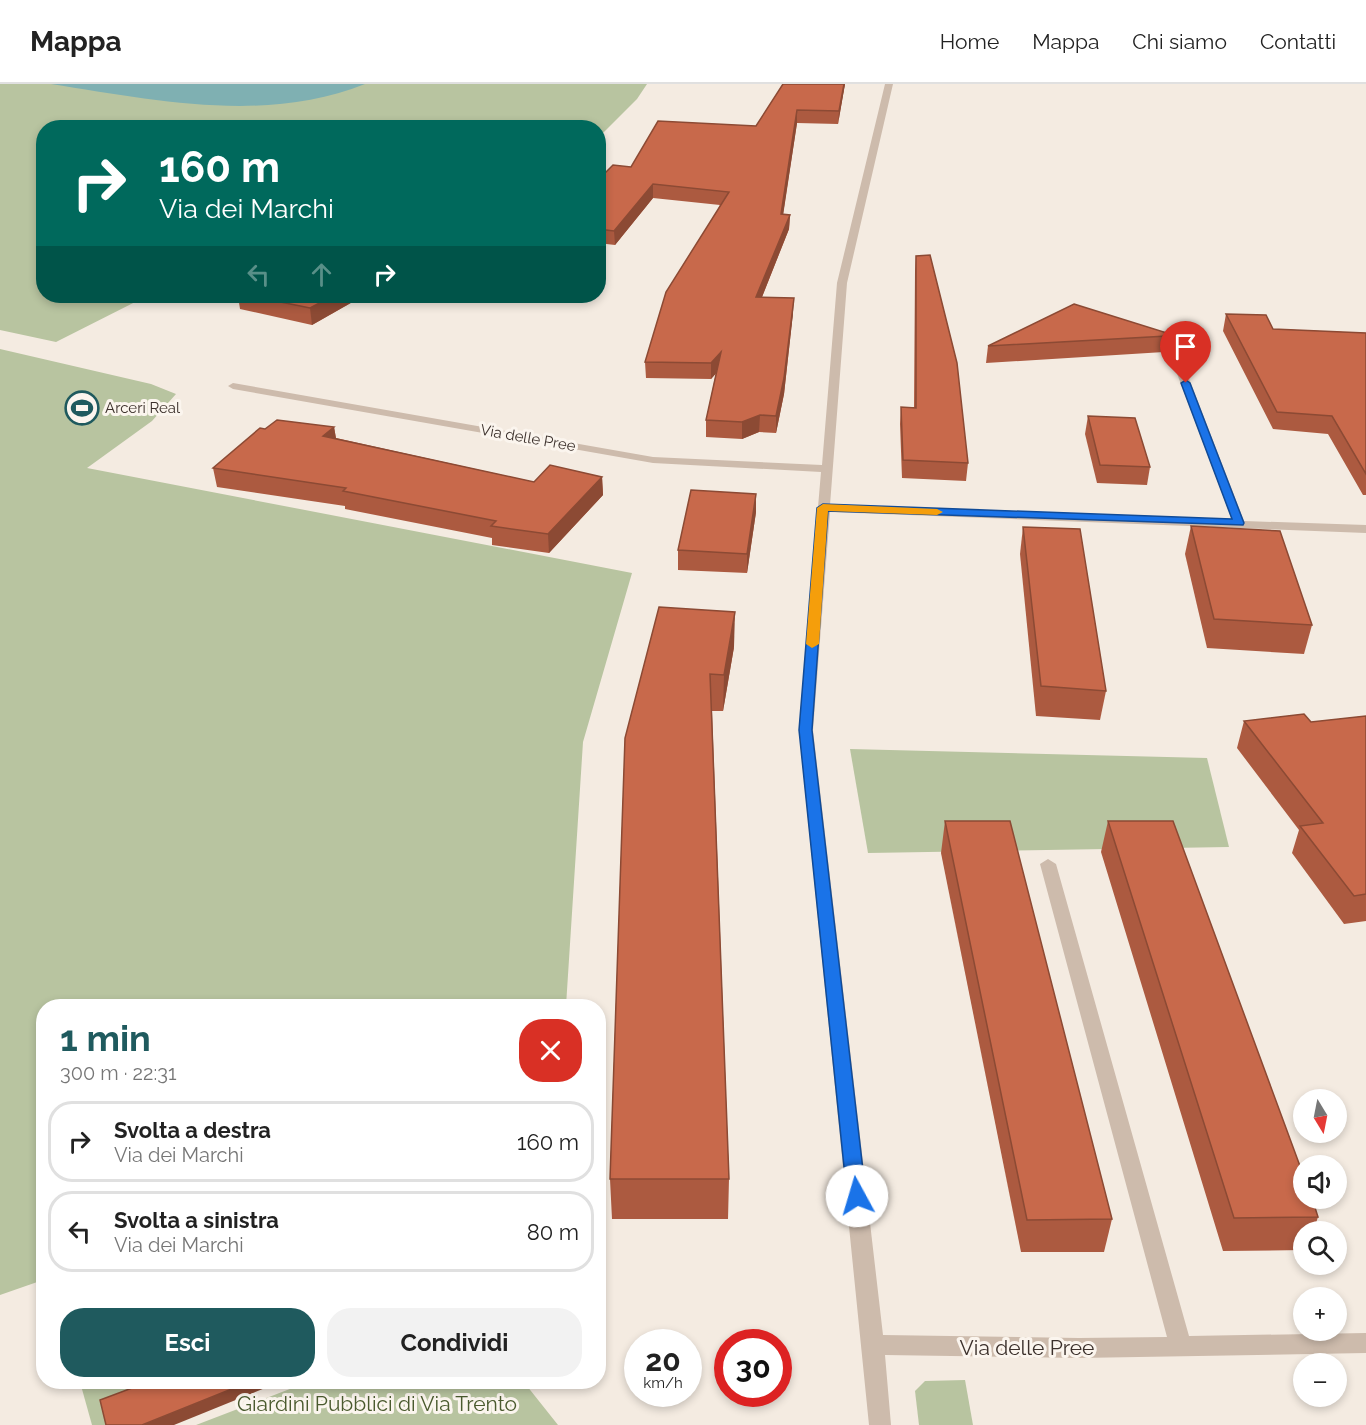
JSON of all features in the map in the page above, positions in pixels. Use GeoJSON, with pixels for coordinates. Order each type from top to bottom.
{"type":"FeatureCollection","features":[{"type":"Feature","properties":{"kind":"street"},"geometry":{"type":"LineString","coordinates":[[880,1425],[806,730],[825,469],[842,283],[889,84]]}},
{"type":"Feature","properties":{"kind":"street"},"geometry":{"type":"LineString","coordinates":[[1178,363],[1239,523]]}},
{"type":"Feature","properties":{"kind":"street","name":"Via delle Pree"},"geometry":{"type":"LineString","coordinates":[[233,386],[653,460],[825,469]]}},
{"type":"Feature","properties":{"kind":"street"},"geometry":{"type":"LineString","coordinates":[[823,508],[1366,529]]}},
{"type":"Feature","properties":{"kind":"street"},"geometry":{"type":"LineString","coordinates":[[1047,864],[1181,1346]]}},
{"type":"Feature","properties":{"kind":"street","name":"Via delle Pree"},"geometry":{"type":"LineString","coordinates":[[873,1345],[1079,1348],[1366,1343]]}},
{"type":"Feature","properties":{"kind":"green space"},"geometry":{"type":"Polygon","coordinates":[[[0,84],[647,84],[637,99],[606,130],[606,120],[36,120],[36,303],[133,303],[56,342],[0,330],[0,84]]]}},
{"type":"Feature","properties":{"kind":"green space"},"geometry":{"type":"Polygon","coordinates":[[[0,349],[151,384],[176,394],[152,421],[87,468],[632,573],[583,742],[566,999],[36,999],[36,1282],[0,1295],[0,349]]]}},
{"type":"Feature","properties":{"kind":"green space"},"geometry":{"type":"Polygon","coordinates":[[[850,749],[1207,758],[1229,847],[868,853],[850,749]]]}},
{"type":"Feature","properties":{"kind":"green space"},"geometry":{"type":"Polygon","coordinates":[[[965,1380],[973,1425],[919,1425],[915,1391],[925,1381],[965,1380]]]}},
{"type":"Feature","properties":{"kind":"green space"},"geometry":{"type":"Polygon","coordinates":[[[82,1389],[201,1389],[106,1425],[92,1425],[82,1389]]]}},
{"type":"Feature","properties":{"kind":"green space","name":"Giardini Pubblici di Via Trento"},"geometry":{"type":"Polygon","coordinates":[[[290,1389],[529,1389],[558,1425],[196,1425],[290,1389]]]}},
{"type":"Feature","properties":{"kind":"water"},"geometry":{"type":"Polygon","coordinates":[[[51,84],[365,84],[327,96],[289,103],[249,106],[169,102],[51,84]]]}},
{"type":"Feature","properties":{"kind":"building"},"geometry":{"type":"Polygon","coordinates":[[[783,84],[844,84],[839,111],[797,110],[781,214],[790,215],[756,297],[794,298],[784,378],[776,416],[760,415],[742,422],[706,420],[721,352],[711,363],[645,362],[666,292],[729,192],[653,184],[614,231],[606,230],[606,172],[613,165],[631,167],[658,121],[756,126],[783,84]]]}},
{"type":"Feature","properties":{"kind":"building"},"geometry":{"type":"Polygon","coordinates":[[[930,255],[957,363],[968,463],[903,460],[901,407],[916,408],[916,256],[930,255]]]}},
{"type":"Feature","properties":{"kind":"building"},"geometry":{"type":"Polygon","coordinates":[[[285,303],[320,303],[310,308],[285,303]]]}},
{"type":"Feature","properties":{"kind":"building"},"geometry":{"type":"Polygon","coordinates":[[[1074,304],[1167,333],[1167,336],[988,346],[1074,304]]]}},
{"type":"Feature","properties":{"kind":"building"},"geometry":{"type":"Polygon","coordinates":[[[1226,314],[1266,315],[1273,329],[1366,333],[1366,474],[1332,416],[1277,412],[1226,314]]]}},
{"type":"Feature","properties":{"kind":"building"},"geometry":{"type":"Polygon","coordinates":[[[1088,416],[1135,418],[1150,467],[1100,465],[1088,416]]]}},
{"type":"Feature","properties":{"kind":"building"},"geometry":{"type":"Polygon","coordinates":[[[277,420],[334,427],[323,436],[534,482],[550,465],[602,477],[548,534],[491,526],[496,521],[343,491],[346,488],[213,468],[260,428],[265,429],[277,420]]]}},
{"type":"Feature","properties":{"kind":"building"},"geometry":{"type":"Polygon","coordinates":[[[691,490],[756,494],[747,554],[678,550],[691,490]]]}},
{"type":"Feature","properties":{"kind":"building"},"geometry":{"type":"Polygon","coordinates":[[[1191,526],[1280,531],[1312,625],[1214,619],[1191,526]]]}},
{"type":"Feature","properties":{"kind":"building"},"geometry":{"type":"Polygon","coordinates":[[[1023,527],[1080,529],[1106,691],[1041,686],[1023,527]]]}},
{"type":"Feature","properties":{"kind":"building"},"geometry":{"type":"Polygon","coordinates":[[[659,607],[735,612],[724,675],[710,674],[729,1179],[610,1179],[625,738],[659,607]]]}},
{"type":"Feature","properties":{"kind":"building"},"geometry":{"type":"Polygon","coordinates":[[[1304,714],[1311,722],[1366,716],[1366,894],[1354,896],[1300,826],[1323,823],[1244,721],[1304,714]]]}},
{"type":"Feature","properties":{"kind":"building"},"geometry":{"type":"Polygon","coordinates":[[[945,821],[1010,821],[1112,1219],[1027,1220],[945,821]]]}},
{"type":"Feature","properties":{"kind":"building"},"geometry":{"type":"Polygon","coordinates":[[[1108,821],[1173,821],[1296,1155],[1293,1155],[1293,1209],[1315,1209],[1318,1217],[1234,1218],[1108,821]]]}},
{"type":"Feature","properties":{"kind":"building"},"geometry":{"type":"Polygon","coordinates":[[[129,1389],[232,1389],[142,1425],[106,1425],[100,1400],[129,1389]]]}},
{"type":"Feature","properties":{"kind":"slow traffic"},"geometry":{"type":"LineString","coordinates":[[812,644],[823,508],[937,512]]}},
{"type":"Feature","properties":{"kind":"place","name":"Arceri Real"},"geometry":{"type":"Point","coordinates":[82,408]}},
{"type":"Feature","properties":{"kind":"route"},"geometry":{"type":"LineString","coordinates":[[857,1196],[806,730],[823,508],[1239,523],[1186,383]]}}]}
